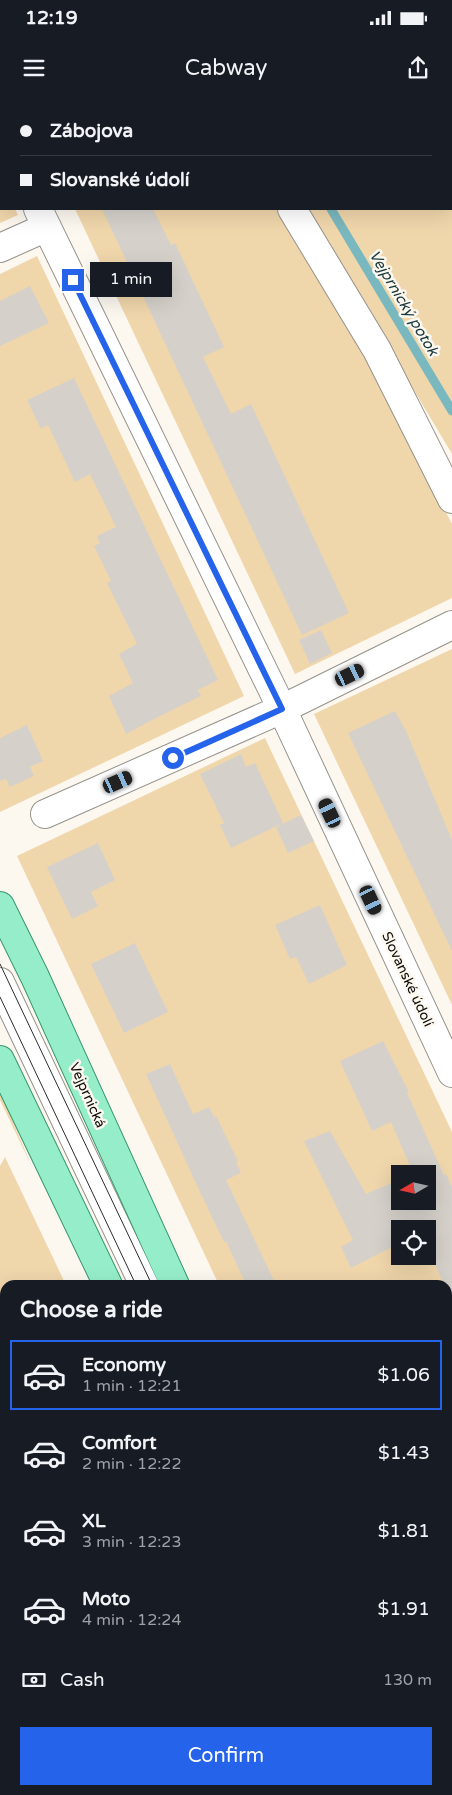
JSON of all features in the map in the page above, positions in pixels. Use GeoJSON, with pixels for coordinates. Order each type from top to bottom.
{"type":"FeatureCollection","features":[{"type":"Feature","properties":{"kind":"main road","name":"Vejprnická"},"geometry":{"type":"LineString","coordinates":[[0,906],[35,977],[172,1280]]}},
{"type":"Feature","properties":{"kind":"main road"},"geometry":{"type":"LineString","coordinates":[[0,1060],[106,1280]]}},
{"type":"Feature","properties":{"kind":"street"},"geometry":{"type":"LineString","coordinates":[[293,210],[377,350],[452,498]]}},
{"type":"Feature","properties":{"kind":"street"},"geometry":{"type":"LineString","coordinates":[[0,248],[42,218]]}},
{"type":"Feature","properties":{"kind":"street","name":"Slovanské údolí"},"geometry":{"type":"LineString","coordinates":[[42,218],[282,709],[452,1073]]}},
{"type":"Feature","properties":{"kind":"street"},"geometry":{"type":"LineString","coordinates":[[45,814],[282,709],[452,625]]}},
{"type":"Feature","properties":{"kind":"street"},"geometry":{"type":"LineString","coordinates":[[0,982],[142,1280]]}},
{"type":"Feature","properties":{"kind":"shaded area"},"geometry":{"type":"Polygon","coordinates":[[[0,210],[16,210],[18,215],[0,223],[0,210]]]}},
{"type":"Feature","properties":{"kind":"shaded area"},"geometry":{"type":"Polygon","coordinates":[[[75,210],[279,210],[348,323],[452,524],[452,598],[295,674],[75,210]]]}},
{"type":"Feature","properties":{"kind":"shaded area"},"geometry":{"type":"Polygon","coordinates":[[[307,210],[452,210],[452,454],[307,210]]]}},
{"type":"Feature","properties":{"kind":"shaded area"},"geometry":{"type":"Polygon","coordinates":[[[37,256],[244,696],[0,812],[0,274],[37,256]]]}},
{"type":"Feature","properties":{"kind":"shaded area"},"geometry":{"type":"Polygon","coordinates":[[[452,649],[452,1005],[314,714],[452,649]]]}},
{"type":"Feature","properties":{"kind":"shaded area"},"geometry":{"type":"Polygon","coordinates":[[[265,738],[452,1132],[452,1280],[217,1280],[17,856],[265,738]]]}},
{"type":"Feature","properties":{"kind":"shaded area"},"geometry":{"type":"Polygon","coordinates":[[[0,1091],[32,1167],[0,1100],[0,1091]]]}},
{"type":"Feature","properties":{"kind":"shaded area"},"geometry":{"type":"Polygon","coordinates":[[[5,1157],[64,1280],[0,1280],[0,1166],[5,1157]]]}},
{"type":"Feature","properties":{"kind":"building"},"geometry":{"type":"Polygon","coordinates":[[[102,210],[154,210],[171,245],[175,243],[224,347],[203,357],[231,414],[251,404],[349,613],[302,635],[102,210]]]}},
{"type":"Feature","properties":{"kind":"building"},"geometry":{"type":"Polygon","coordinates":[[[30,286],[49,323],[0,346],[0,301],[30,286]]]}},
{"type":"Feature","properties":{"kind":"building"},"geometry":{"type":"Polygon","coordinates":[[[74,378],[218,680],[198,690],[201,696],[126,734],[109,696],[133,683],[119,654],[137,644],[107,583],[111,581],[94,546],[100,543],[97,536],[116,527],[90,474],[75,482],[48,425],[41,429],[27,400],[74,378]]]}},
{"type":"Feature","properties":{"kind":"building"},"geometry":{"type":"Polygon","coordinates":[[[321,630],[332,653],[310,664],[299,640],[321,630]]]}},
{"type":"Feature","properties":{"kind":"building"},"geometry":{"type":"Polygon","coordinates":[[[395,711],[406,731],[452,840],[452,951],[348,733],[395,711]]]}},
{"type":"Feature","properties":{"kind":"building"},"geometry":{"type":"Polygon","coordinates":[[[27,725],[43,761],[30,767],[34,776],[10,787],[6,779],[0,781],[0,738],[27,725]]]}},
{"type":"Feature","properties":{"kind":"building"},"geometry":{"type":"Polygon","coordinates":[[[241,754],[246,767],[255,763],[283,823],[231,848],[220,825],[224,823],[200,774],[241,754]]]}},
{"type":"Feature","properties":{"kind":"building"},"geometry":{"type":"Polygon","coordinates":[[[301,815],[314,841],[288,853],[276,827],[301,815]]]}},
{"type":"Feature","properties":{"kind":"building"},"geometry":{"type":"Polygon","coordinates":[[[98,843],[115,880],[91,892],[98,906],[72,919],[47,867],[98,843]]]}},
{"type":"Feature","properties":{"kind":"building"},"geometry":{"type":"Polygon","coordinates":[[[320,905],[347,965],[309,984],[296,957],[290,959],[275,925],[320,905]]]}},
{"type":"Feature","properties":{"kind":"building"},"geometry":{"type":"Polygon","coordinates":[[[135,943],[168,1012],[124,1033],[91,964],[135,943]]]}},
{"type":"Feature","properties":{"kind":"building"},"geometry":{"type":"Polygon","coordinates":[[[383,1041],[409,1092],[407,1093],[444,1175],[446,1174],[452,1187],[452,1280],[442,1280],[436,1265],[436,1220],[391,1220],[391,1248],[351,1268],[341,1247],[353,1240],[304,1141],[330,1131],[366,1194],[391,1183],[391,1210],[436,1210],[436,1165],[410,1165],[391,1122],[372,1131],[340,1061],[383,1041]]]}},
{"type":"Feature","properties":{"kind":"building"},"geometry":{"type":"Polygon","coordinates":[[[170,1064],[193,1114],[209,1107],[214,1117],[216,1116],[238,1161],[236,1162],[241,1173],[226,1180],[274,1280],[244,1280],[200,1192],[146,1074],[170,1064]]]}},
{"type":"Feature","properties":{"kind":"waterway","name":"Vejprnický potok"},"geometry":{"type":"LineString","coordinates":[[332,210],[452,411]]}},
{"type":"Feature","properties":{"kind":"tram line"},"geometry":{"type":"LineString","coordinates":[[0,964],[150,1280]]}},
{"type":"Feature","properties":{"kind":"tram line"},"geometry":{"type":"LineString","coordinates":[[0,997],[134,1280]]}},
{"type":"Feature","properties":{"kind":"route"},"geometry":{"type":"LineString","coordinates":[[73,280],[282,709],[173,758]]}}]}
